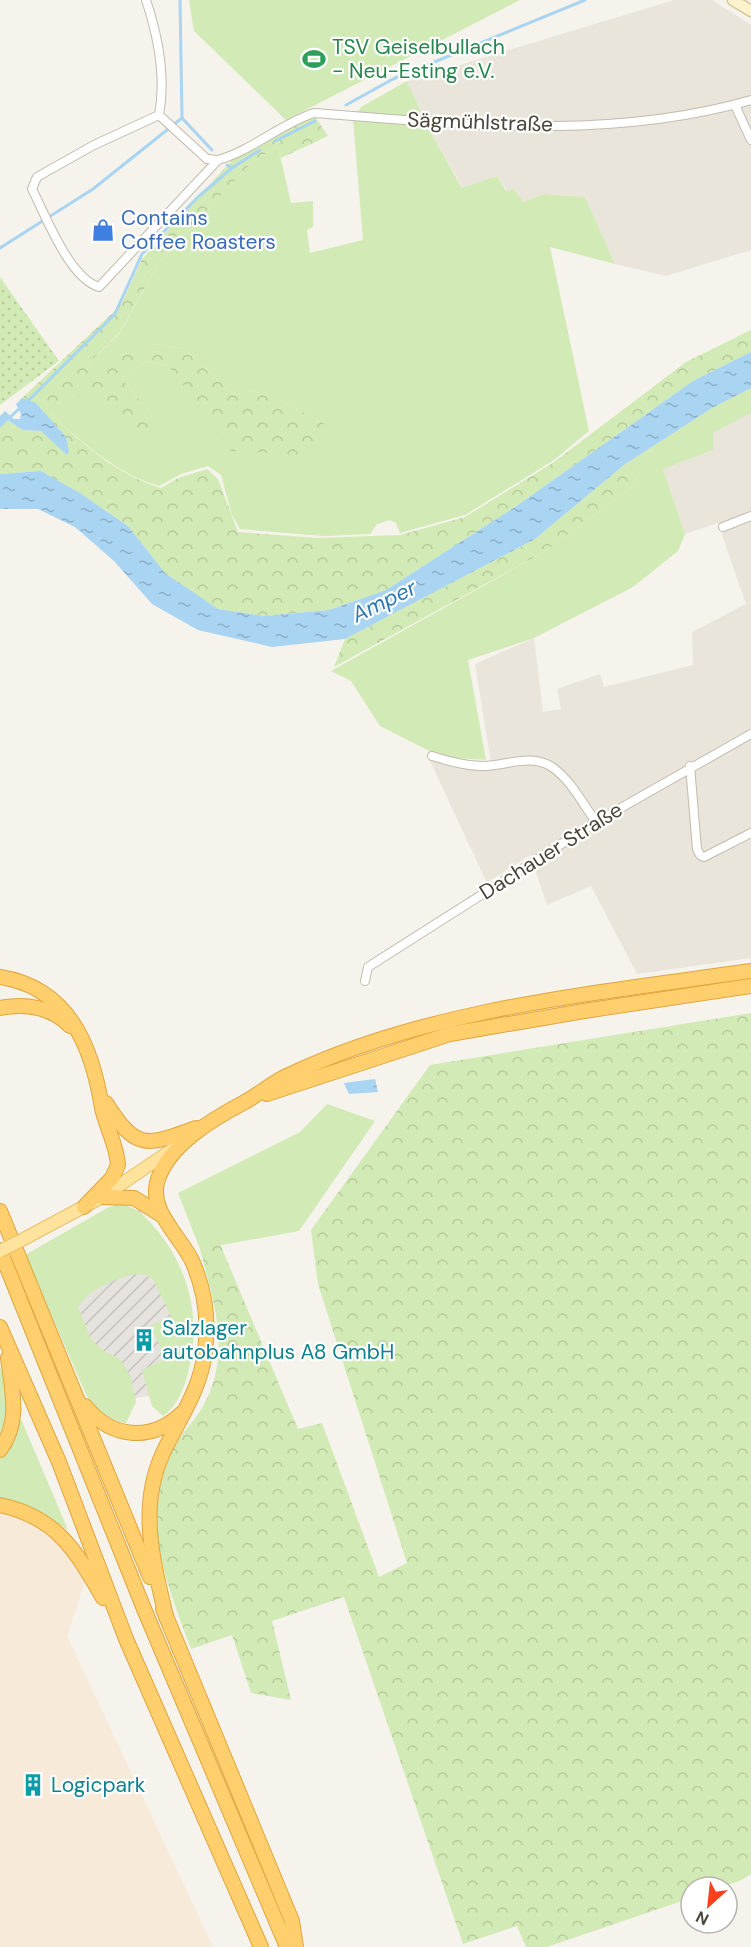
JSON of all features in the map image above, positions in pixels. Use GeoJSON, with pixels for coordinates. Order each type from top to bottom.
{"type":"FeatureCollection","features":[{"type":"Feature","properties":{"kind":"highway"},"geometry":{"type":"LineString","coordinates":[[166,1616],[151,1550],[149,1507],[158,1466],[188,1407],[202,1372],[205,1354],[205,1303],[193,1263],[163,1216],[156,1197],[158,1178],[191,1136],[288,1075],[326,1059],[444,1022],[580,996],[751,970]]}},
{"type":"Feature","properties":{"kind":"highway"},"geometry":{"type":"LineString","coordinates":[[0,977],[18,982],[52,999],[74,1022],[109,1114],[118,1165],[112,1178],[84,1206]]}},
{"type":"Feature","properties":{"kind":"highway"},"geometry":{"type":"LineString","coordinates":[[247,1101],[450,1034],[751,986]]}},
{"type":"Feature","properties":{"kind":"highway"},"geometry":{"type":"LineString","coordinates":[[0,1008],[24,1006],[39,1008],[66,1021],[81,1038]]}},
{"type":"Feature","properties":{"kind":"highway"},"geometry":{"type":"LineString","coordinates":[[109,1114],[131,1136],[151,1141],[167,1139],[217,1119]]}},
{"type":"Feature","properties":{"kind":"highway"},"geometry":{"type":"LineString","coordinates":[[102,1197],[134,1198],[163,1216]]}},
{"type":"Feature","properties":{"kind":"highway"},"geometry":{"type":"LineString","coordinates":[[0,1210],[292,1921],[296,1947]]}},
{"type":"Feature","properties":{"kind":"highway"},"geometry":{"type":"LineString","coordinates":[[0,1251],[144,1609],[287,1947]]}},
{"type":"Feature","properties":{"kind":"highway"},"geometry":{"type":"LineString","coordinates":[[0,1327],[59,1462],[126,1639],[261,1947]]}},
{"type":"Feature","properties":{"kind":"highway"},"geometry":{"type":"LineString","coordinates":[[0,1450],[9,1433],[15,1407],[6,1341]]}},
{"type":"Feature","properties":{"kind":"highway"},"geometry":{"type":"LineString","coordinates":[[75,1392],[95,1418],[107,1426],[132,1434],[157,1430],[177,1418],[188,1407]]}},
{"type":"Feature","properties":{"kind":"highway"},"geometry":{"type":"LineString","coordinates":[[0,1505],[16,1509],[44,1522],[69,1543],[78,1554],[126,1639]]}},
{"type":"Feature","properties":{"kind":"main road"},"geometry":{"type":"LineString","coordinates":[[0,1251],[102,1197],[191,1136]]}},
{"type":"Feature","properties":{"kind":"street"},"geometry":{"type":"LineString","coordinates":[[146,0],[153,20],[163,90],[161,118],[207,159],[218,160]]}},
{"type":"Feature","properties":{"kind":"street"},"geometry":{"type":"LineString","coordinates":[[733,0],[751,12]]}},
{"type":"Feature","properties":{"kind":"street","name":"Sägmühlstraße"},"geometry":{"type":"LineString","coordinates":[[161,118],[94,145],[37,177],[32,189],[57,242],[89,284],[99,287],[218,160],[239,153],[294,119],[314,113],[494,125],[587,126],[667,118],[751,100]]}},
{"type":"Feature","properties":{"kind":"street"},"geometry":{"type":"LineString","coordinates":[[735,105],[751,140]]}},
{"type":"Feature","properties":{"kind":"street"},"geometry":{"type":"LineString","coordinates":[[723,527],[751,516]]}},
{"type":"Feature","properties":{"kind":"street","name":"Dachauer Straße"},"geometry":{"type":"LineString","coordinates":[[365,981],[368,967],[596,822],[690,766],[751,734]]}},
{"type":"Feature","properties":{"kind":"street"},"geometry":{"type":"LineString","coordinates":[[432,756],[464,765],[484,766],[532,759],[550,766],[561,775],[596,822]]}},
{"type":"Feature","properties":{"kind":"street"},"geometry":{"type":"LineString","coordinates":[[690,766],[697,849],[700,855],[704,857],[751,833]]}},
{"type":"Feature","properties":{"kind":"shaded area"},"geometry":{"type":"Polygon","coordinates":[[[674,0],[712,0],[751,25],[751,250],[666,276],[615,264],[585,197],[544,194],[523,202],[507,191],[497,176],[463,188],[430,131],[407,81],[674,0]]]}},
{"type":"Feature","properties":{"kind":"shaded area"},"geometry":{"type":"Polygon","coordinates":[[[751,413],[751,958],[637,974],[591,886],[547,905],[530,855],[487,883],[430,761],[491,763],[475,664],[534,638],[543,712],[561,709],[557,689],[600,674],[604,687],[693,665],[692,632],[746,604],[718,523],[685,534],[663,469],[713,450],[713,433],[751,413]]]}},
{"type":"Feature","properties":{"kind":"shaded area"},"geometry":{"type":"Polygon","coordinates":[[[115,1205],[141,1211],[169,1272],[176,1391],[107,1403],[39,1248],[115,1205]]]}},
{"type":"Feature","properties":{"kind":"shaded area"},"geometry":{"type":"Polygon","coordinates":[[[0,1511],[20,1513],[53,1532],[87,1576],[67,1636],[213,1947],[0,1947],[0,1511]]]}},
{"type":"Feature","properties":{"kind":"green space","name":"TSV Geiselbullach - Neu-Esting e.V."},"geometry":{"type":"Polygon","coordinates":[[[189,0],[520,0],[286,120],[194,31],[189,0]]]}},
{"type":"Feature","properties":{"kind":"green space"},"geometry":{"type":"Polygon","coordinates":[[[407,81],[430,131],[462,188],[497,176],[506,191],[514,189],[523,202],[544,194],[585,197],[615,264],[550,247],[589,431],[554,460],[465,515],[400,533],[396,523],[390,520],[377,524],[370,534],[323,536],[240,529],[232,515],[221,475],[208,466],[181,474],[159,486],[115,466],[51,414],[85,392],[155,418],[122,379],[147,361],[169,366],[231,450],[325,424],[287,404],[251,390],[234,395],[184,349],[154,344],[83,369],[119,334],[160,261],[253,161],[278,146],[291,203],[313,201],[313,227],[307,230],[310,253],[363,240],[353,120],[361,107],[407,81]]]}},
{"type":"Feature","properties":{"kind":"green space"},"geometry":{"type":"Polygon","coordinates":[[[314,115],[328,136],[281,158],[278,146],[253,161],[160,261],[119,333],[84,368],[154,344],[184,349],[234,395],[251,390],[287,404],[325,424],[308,455],[231,451],[169,366],[147,361],[122,379],[155,418],[151,447],[85,393],[51,414],[89,448],[115,467],[161,488],[178,478],[207,469],[218,479],[238,532],[317,538],[400,535],[465,517],[554,462],[686,362],[751,330],[751,352],[693,381],[518,505],[386,590],[329,610],[264,616],[218,609],[165,573],[127,525],[80,493],[41,471],[0,474],[0,428],[8,420],[23,430],[41,431],[67,454],[66,437],[36,403],[22,398],[121,305],[142,259],[232,160],[283,128],[314,115]]]}},
{"type":"Feature","properties":{"kind":"green space"},"geometry":{"type":"Polygon","coordinates":[[[0,277],[59,361],[0,405],[0,277]]]}},
{"type":"Feature","properties":{"kind":"green space"},"geometry":{"type":"Polygon","coordinates":[[[751,388],[751,413],[713,433],[713,450],[663,469],[685,534],[678,551],[633,587],[534,638],[468,660],[486,760],[441,757],[380,726],[351,681],[331,671],[544,552],[639,482],[624,465],[712,408],[751,388]]]}},
{"type":"Feature","properties":{"kind":"green space"},"geometry":{"type":"Polygon","coordinates":[[[624,465],[639,482],[544,552],[334,667],[345,639],[535,539],[624,465]]]}},
{"type":"Feature","properties":{"kind":"green space"},"geometry":{"type":"Polygon","coordinates":[[[751,1013],[751,1874],[739,1881],[739,1875],[679,1875],[679,1902],[547,1947],[526,1947],[517,1926],[463,1944],[344,1597],[272,1621],[291,1700],[251,1693],[232,1635],[191,1649],[163,1567],[156,1525],[156,1503],[161,1469],[170,1450],[202,1408],[217,1368],[218,1329],[200,1249],[220,1244],[298,1429],[322,1423],[379,1577],[407,1563],[318,1284],[311,1230],[430,1065],[751,1013]]]}},
{"type":"Feature","properties":{"kind":"green space"},"geometry":{"type":"Polygon","coordinates":[[[327,1104],[375,1121],[299,1231],[200,1249],[178,1193],[300,1132],[327,1104]]]}},
{"type":"Feature","properties":{"kind":"green space"},"geometry":{"type":"Polygon","coordinates":[[[121,1204],[137,1211],[149,1221],[169,1246],[185,1280],[193,1316],[192,1354],[188,1373],[179,1397],[163,1416],[152,1406],[142,1370],[165,1359],[151,1325],[171,1316],[153,1279],[140,1274],[105,1284],[89,1295],[78,1307],[91,1339],[102,1350],[120,1359],[131,1377],[136,1402],[126,1423],[106,1415],[89,1401],[25,1255],[109,1207],[121,1204]]]}},
{"type":"Feature","properties":{"kind":"green space"},"geometry":{"type":"Polygon","coordinates":[[[0,1366],[11,1402],[0,1434],[0,1366]]]}},
{"type":"Feature","properties":{"kind":"green space"},"geometry":{"type":"Polygon","coordinates":[[[21,1419],[68,1530],[35,1509],[0,1499],[0,1459],[14,1438],[21,1419]]]}},
{"type":"Feature","properties":{"kind":"water","name":"Amper"},"geometry":{"type":"Polygon","coordinates":[[[751,352],[751,388],[712,408],[624,465],[535,539],[345,639],[272,647],[198,630],[152,604],[114,561],[75,527],[38,509],[0,509],[0,474],[41,471],[80,493],[128,526],[165,573],[218,609],[264,616],[329,610],[386,590],[518,505],[693,381],[751,352]]]}},
{"type":"Feature","properties":{"kind":"water"},"geometry":{"type":"Polygon","coordinates":[[[22,398],[36,403],[66,437],[69,451],[67,455],[41,431],[23,430],[8,420],[0,428],[0,416],[5,411],[14,419],[20,419],[21,414],[16,404],[22,398]]]}},
{"type":"Feature","properties":{"kind":"water"},"geometry":{"type":"Polygon","coordinates":[[[375,1079],[378,1092],[349,1094],[344,1083],[375,1079]]]}},
{"type":"Feature","properties":{"kind":"waterway"},"geometry":{"type":"LineString","coordinates":[[180,0],[182,118],[212,150]]}},
{"type":"Feature","properties":{"kind":"waterway"},"geometry":{"type":"LineString","coordinates":[[346,105],[393,79],[585,0]]}},
{"type":"Feature","properties":{"kind":"waterway"},"geometry":{"type":"LineString","coordinates":[[0,248],[93,189],[182,118]]}},
{"type":"Feature","properties":{"kind":"waterway"},"geometry":{"type":"LineString","coordinates":[[275,141],[315,121]]}},
{"type":"Feature","properties":{"kind":"waterway"},"geometry":{"type":"LineString","coordinates":[[232,168],[260,150]]}},
{"type":"Feature","properties":{"kind":"waterway"},"geometry":{"type":"LineString","coordinates":[[28,401],[115,314],[142,254],[198,197],[232,168],[227,165]]}},
{"type":"Feature","properties":{"kind":"waterway"},"geometry":{"type":"LineString","coordinates":[[8,419],[21,407]]}},
{"type":"Feature","properties":{"kind":"place","name":"TSV Geiselbullach - Neu-Esting e.V."},"geometry":{"type":"Point","coordinates":[314,59]}},
{"type":"Feature","properties":{"kind":"place","name":"Contains Coffee Roasters"},"geometry":{"type":"Point","coordinates":[103,230]}},
{"type":"Feature","properties":{"kind":"place","name":"Salzlager autobahnplus A8 GmbH"},"geometry":{"type":"Point","coordinates":[144,1340]}},
{"type":"Feature","properties":{"kind":"place","name":"Logicpark"},"geometry":{"type":"Point","coordinates":[33,1785]}}]}
